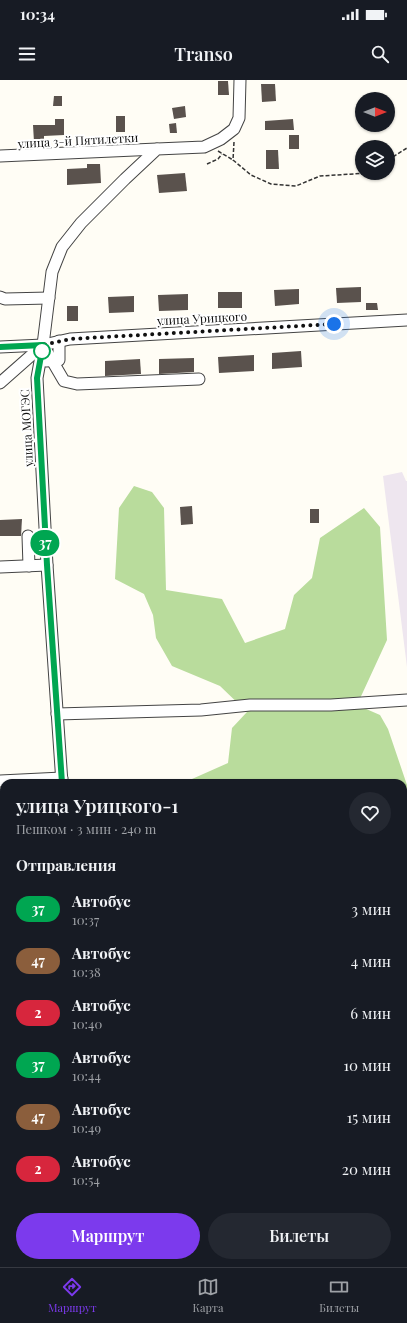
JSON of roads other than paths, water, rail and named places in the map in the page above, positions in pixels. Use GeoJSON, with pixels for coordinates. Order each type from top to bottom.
{"type":"FeatureCollection","features":[{"type":"Feature","properties":{"kind":"street"},"geometry":{"type":"LineString","coordinates":[[157,149],[204,147],[221,139],[234,129],[239,118],[240,80]]}},
{"type":"Feature","properties":{"kind":"street","name":"улица 3-й Пятилетки"},"geometry":{"type":"LineString","coordinates":[[0,156],[157,149]]}},
{"type":"Feature","properties":{"kind":"street","name":"улица МОГЭС"},"geometry":{"type":"LineString","coordinates":[[62,779],[56,714],[37,378],[43,345],[52,272],[62,247],[81,223],[124,179],[157,149]]}},
{"type":"Feature","properties":{"kind":"street"},"geometry":{"type":"LineString","coordinates":[[0,297],[5,299],[49,298]]}},
{"type":"Feature","properties":{"kind":"street","name":"улица Урицкого"},"geometry":{"type":"LineString","coordinates":[[0,347],[43,345],[70,339],[407,320]]}},
{"type":"Feature","properties":{"kind":"street"},"geometry":{"type":"LineString","coordinates":[[40,362],[59,360],[59,342]]}},
{"type":"Feature","properties":{"kind":"street"},"geometry":{"type":"LineString","coordinates":[[0,382],[43,345],[64,381],[77,384],[198,379]]}},
{"type":"Feature","properties":{"kind":"street"},"geometry":{"type":"LineString","coordinates":[[28,536],[29,566]]}},
{"type":"Feature","properties":{"kind":"street"},"geometry":{"type":"LineString","coordinates":[[0,567],[47,565]]}},
{"type":"Feature","properties":{"kind":"street"},"geometry":{"type":"LineString","coordinates":[[56,714],[201,710],[250,704],[331,705],[407,700]]}}]}
